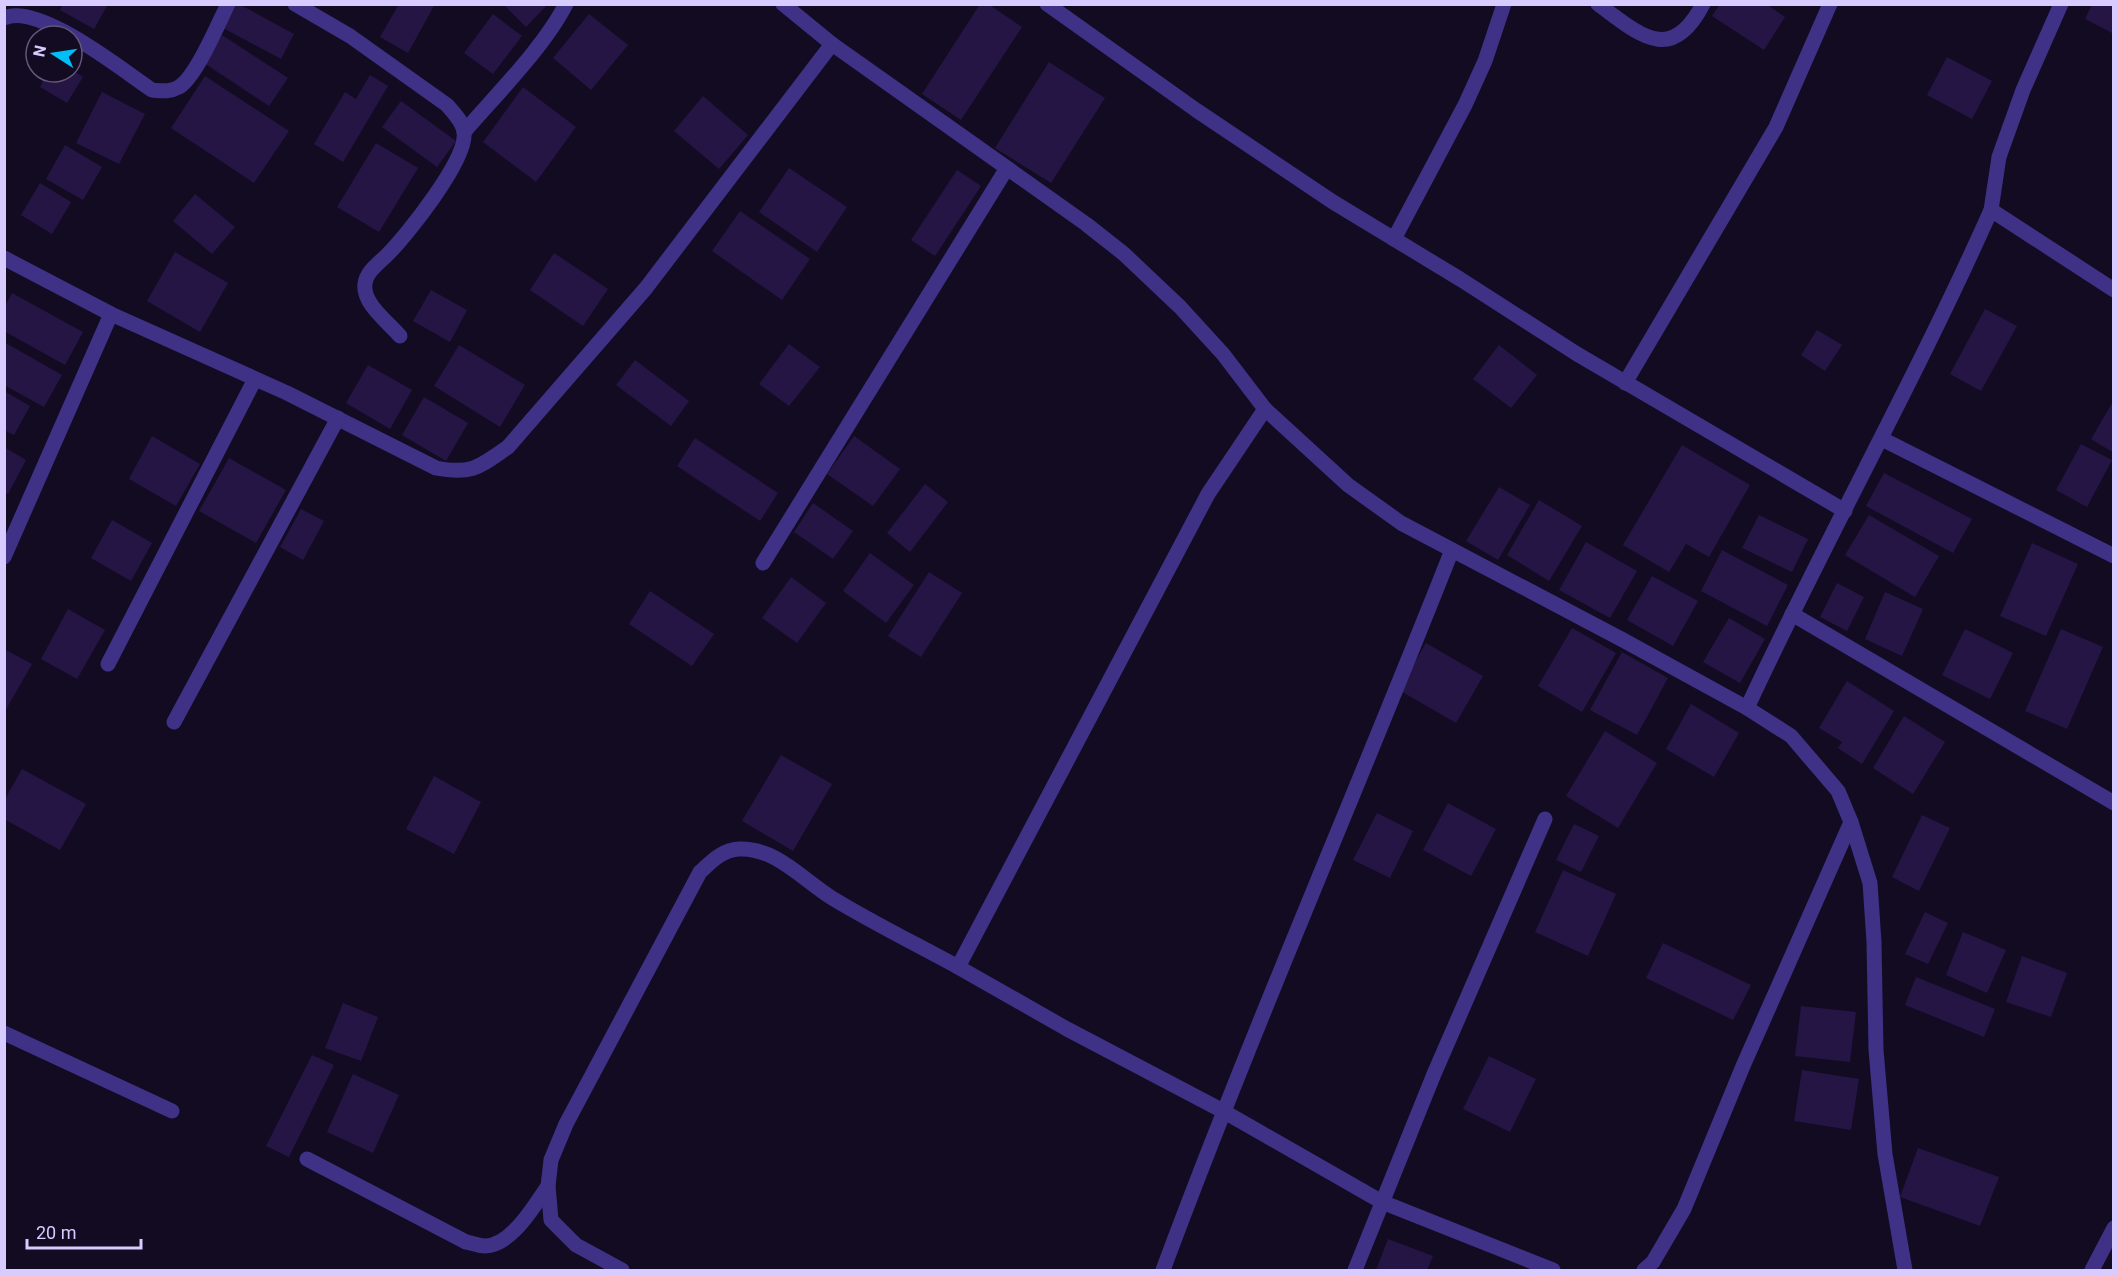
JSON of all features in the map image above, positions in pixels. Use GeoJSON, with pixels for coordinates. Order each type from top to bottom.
{"type":"FeatureCollection","features":[{"type":"Feature","properties":{"kind":"street"},"geometry":{"type":"LineString","coordinates":[[7,13],[30,16],[48,23],[68,33],[152,90],[168,92],[181,86],[192,75],[228,4]]}},
{"type":"Feature","properties":{"kind":"street"},"geometry":{"type":"LineString","coordinates":[[295,4],[350,36],[447,105],[460,120],[464,132],[462,150],[450,172],[420,215],[371,271],[365,282],[366,296],[400,336]]}},
{"type":"Feature","properties":{"kind":"street"},"geometry":{"type":"LineString","coordinates":[[464,132],[535,49],[561,16],[566,4]]}},
{"type":"Feature","properties":{"kind":"street"},"geometry":{"type":"LineString","coordinates":[[783,4],[832,44],[1086,224],[1124,254],[1180,307],[1223,354],[1265,409],[1348,485],[1401,523],[1623,640],[1747,708],[1791,736],[1838,791],[1851,822],[1870,883],[1874,942],[1876,1050],[1885,1154],[1905,1270]]}},
{"type":"Feature","properties":{"kind":"street"},"geometry":{"type":"LineString","coordinates":[[1047,4],[1205,117],[1333,202],[1525,323],[1845,511]]}},
{"type":"Feature","properties":{"kind":"street"},"geometry":{"type":"LineString","coordinates":[[1394,239],[1465,105],[1485,61],[1504,4]]}},
{"type":"Feature","properties":{"kind":"street"},"geometry":{"type":"LineString","coordinates":[[1598,4],[1643,36],[1655,39],[1672,38],[1684,32],[1697,17],[1703,4]]}},
{"type":"Feature","properties":{"kind":"street"},"geometry":{"type":"LineString","coordinates":[[1625,383],[1776,127],[1830,4]]}},
{"type":"Feature","properties":{"kind":"street"},"geometry":{"type":"LineString","coordinates":[[1747,708],[1792,614],[1951,301],[1991,210],[1999,157],[2023,90],[2061,4]]}},
{"type":"Feature","properties":{"kind":"street"},"geometry":{"type":"LineString","coordinates":[[4,258],[111,314],[338,418],[436,468],[457,472],[479,467],[508,447],[646,288],[832,44]]}},
{"type":"Feature","properties":{"kind":"street"},"geometry":{"type":"LineString","coordinates":[[763,563],[1007,168]]}},
{"type":"Feature","properties":{"kind":"street"},"geometry":{"type":"LineString","coordinates":[[1991,210],[2114,290]]}},
{"type":"Feature","properties":{"kind":"street"},"geometry":{"type":"LineString","coordinates":[[4,557],[111,314]]}},
{"type":"Feature","properties":{"kind":"street"},"geometry":{"type":"LineString","coordinates":[[108,664],[255,379]]}},
{"type":"Feature","properties":{"kind":"street"},"geometry":{"type":"LineString","coordinates":[[958,967],[1208,494],[1265,409]]}},
{"type":"Feature","properties":{"kind":"street"},"geometry":{"type":"LineString","coordinates":[[174,722],[338,418]]}},
{"type":"Feature","properties":{"kind":"street"},"geometry":{"type":"LineString","coordinates":[[1882,439],[2114,556]]}},
{"type":"Feature","properties":{"kind":"street"},"geometry":{"type":"LineString","coordinates":[[1164,1270],[1223,1111],[1382,727],[1452,550]]}},
{"type":"Feature","properties":{"kind":"street"},"geometry":{"type":"LineString","coordinates":[[1792,614],[2114,803]]}},
{"type":"Feature","properties":{"kind":"street"},"geometry":{"type":"LineString","coordinates":[[1355,1270],[1439,1064],[1545,819]]}},
{"type":"Feature","properties":{"kind":"street"},"geometry":{"type":"LineString","coordinates":[[1644,1270],[1653,1262],[1684,1209],[1760,1026],[1851,822]]}},
{"type":"Feature","properties":{"kind":"street"},"geometry":{"type":"LineString","coordinates":[[622,1270],[576,1245],[551,1220],[548,1186],[551,1160],[566,1124],[700,872],[721,854],[739,849],[757,851],[787,865],[830,897],[1067,1029],[1223,1111],[1382,1202],[1553,1270]]}},
{"type":"Feature","properties":{"kind":"street"},"geometry":{"type":"LineString","coordinates":[[4,1033],[172,1111]]}},
{"type":"Feature","properties":{"kind":"street"},"geometry":{"type":"LineString","coordinates":[[306,1158],[466,1242],[485,1246],[501,1241],[516,1229],[548,1186]]}},
{"type":"Feature","properties":{"kind":"street"},"geometry":{"type":"LineString","coordinates":[[2092,1270],[2114,1228]]}},
{"type":"Feature","properties":{"kind":"building"},"geometry":{"type":"Polygon","coordinates":[[[63,4],[108,4],[94,29],[60,10],[63,4]]]}},
{"type":"Feature","properties":{"kind":"building"},"geometry":{"type":"Polygon","coordinates":[[[236,4],[294,34],[281,59],[223,28],[236,4]]]}},
{"type":"Feature","properties":{"kind":"building"},"geometry":{"type":"Polygon","coordinates":[[[399,4],[435,4],[408,53],[380,37],[399,4]]]}},
{"type":"Feature","properties":{"kind":"building"},"geometry":{"type":"Polygon","coordinates":[[[503,4],[548,4],[526,27],[503,4]]]}},
{"type":"Feature","properties":{"kind":"building"},"geometry":{"type":"Polygon","coordinates":[[[980,4],[988,4],[1022,27],[961,120],[922,94],[980,4]]]}},
{"type":"Feature","properties":{"kind":"building"},"geometry":{"type":"Polygon","coordinates":[[[1720,4],[1766,4],[1785,17],[1764,50],[1712,16],[1720,4]]]}},
{"type":"Feature","properties":{"kind":"building"},"geometry":{"type":"Polygon","coordinates":[[[2092,4],[2114,4],[2114,34],[2085,19],[2092,4]]]}},
{"type":"Feature","properties":{"kind":"building"},"geometry":{"type":"Polygon","coordinates":[[[493,14],[522,36],[493,74],[464,53],[493,14]]]}},
{"type":"Feature","properties":{"kind":"building"},"geometry":{"type":"Polygon","coordinates":[[[589,14],[628,45],[591,90],[553,58],[589,14]]]}},
{"type":"Feature","properties":{"kind":"building"},"geometry":{"type":"Polygon","coordinates":[[[222,35],[288,78],[269,106],[204,63],[222,35]]]}},
{"type":"Feature","properties":{"kind":"building"},"geometry":{"type":"Polygon","coordinates":[[[1947,57],[1992,81],[1972,119],[1927,95],[1947,57]]]}},
{"type":"Feature","properties":{"kind":"building"},"geometry":{"type":"Polygon","coordinates":[[[1049,62],[1105,98],[1051,183],[995,148],[1049,62]]]}},
{"type":"Feature","properties":{"kind":"building"},"geometry":{"type":"Polygon","coordinates":[[[370,75],[388,86],[343,162],[314,144],[345,92],[356,99],[370,75]]]}},
{"type":"Feature","properties":{"kind":"building"},"geometry":{"type":"Polygon","coordinates":[[[205,76],[289,131],[254,183],[171,128],[205,76]]]}},
{"type":"Feature","properties":{"kind":"building"},"geometry":{"type":"Polygon","coordinates":[[[42,84],[79,84],[67,103],[40,87],[42,84]]]}},
{"type":"Feature","properties":{"kind":"building"},"geometry":{"type":"Polygon","coordinates":[[[523,87],[576,127],[536,182],[483,142],[523,87]]]}},
{"type":"Feature","properties":{"kind":"building"},"geometry":{"type":"Polygon","coordinates":[[[102,92],[145,114],[119,164],[76,143],[102,92]]]}},
{"type":"Feature","properties":{"kind":"building"},"geometry":{"type":"Polygon","coordinates":[[[703,96],[748,135],[719,169],[674,131],[703,96]]]}},
{"type":"Feature","properties":{"kind":"building"},"geometry":{"type":"Polygon","coordinates":[[[401,101],[456,141],[437,167],[382,127],[401,101]]]}},
{"type":"Feature","properties":{"kind":"building"},"geometry":{"type":"Polygon","coordinates":[[[376,143],[418,168],[379,232],[337,207],[376,143]]]}},
{"type":"Feature","properties":{"kind":"building"},"geometry":{"type":"Polygon","coordinates":[[[65,145],[102,167],[83,200],[46,179],[65,145]]]}},
{"type":"Feature","properties":{"kind":"building"},"geometry":{"type":"Polygon","coordinates":[[[789,168],[847,207],[817,252],[759,212],[789,168]]]}},
{"type":"Feature","properties":{"kind":"building"},"geometry":{"type":"Polygon","coordinates":[[[957,170],[981,186],[935,256],[911,240],[957,170]]]}},
{"type":"Feature","properties":{"kind":"building"},"geometry":{"type":"Polygon","coordinates":[[[40,183],[71,202],[52,234],[21,215],[40,183]]]}},
{"type":"Feature","properties":{"kind":"building"},"geometry":{"type":"Polygon","coordinates":[[[195,194],[235,227],[212,254],[173,221],[195,194]]]}},
{"type":"Feature","properties":{"kind":"building"},"geometry":{"type":"Polygon","coordinates":[[[740,211],[810,259],[782,300],[712,251],[740,211]]]}},
{"type":"Feature","properties":{"kind":"building"},"geometry":{"type":"Polygon","coordinates":[[[175,252],[228,283],[200,332],[147,301],[175,252]]]}},
{"type":"Feature","properties":{"kind":"building"},"geometry":{"type":"Polygon","coordinates":[[[554,253],[608,289],[583,326],[530,290],[554,253]]]}},
{"type":"Feature","properties":{"kind":"building"},"geometry":{"type":"Polygon","coordinates":[[[431,290],[467,310],[450,342],[413,321],[431,290]]]}},
{"type":"Feature","properties":{"kind":"building"},"geometry":{"type":"Polygon","coordinates":[[[12,293],[83,332],[65,365],[4,331],[4,308],[12,293]]]}},
{"type":"Feature","properties":{"kind":"building"},"geometry":{"type":"Polygon","coordinates":[[[1985,309],[2017,326],[1981,391],[1950,374],[1985,309]]]}},
{"type":"Feature","properties":{"kind":"building"},"geometry":{"type":"Polygon","coordinates":[[[1817,330],[1842,345],[1825,371],[1801,355],[1817,330]]]}},
{"type":"Feature","properties":{"kind":"building"},"geometry":{"type":"Polygon","coordinates":[[[4,342],[62,375],[44,407],[4,385],[4,342]]]}},
{"type":"Feature","properties":{"kind":"building"},"geometry":{"type":"Polygon","coordinates":[[[789,344],[820,367],[789,406],[759,384],[789,344]]]}},
{"type":"Feature","properties":{"kind":"building"},"geometry":{"type":"Polygon","coordinates":[[[459,345],[525,385],[500,427],[434,386],[459,345]]]}},
{"type":"Feature","properties":{"kind":"building"},"geometry":{"type":"Polygon","coordinates":[[[1499,345],[1537,375],[1511,408],[1473,379],[1499,345]]]}},
{"type":"Feature","properties":{"kind":"building"},"geometry":{"type":"Polygon","coordinates":[[[635,360],[689,401],[671,426],[616,385],[635,360]]]}},
{"type":"Feature","properties":{"kind":"building"},"geometry":{"type":"Polygon","coordinates":[[[368,365],[412,390],[390,429],[346,403],[368,365]]]}},
{"type":"Feature","properties":{"kind":"building"},"geometry":{"type":"Polygon","coordinates":[[[4,391],[30,406],[14,435],[4,430],[4,391]]]}},
{"type":"Feature","properties":{"kind":"building"},"geometry":{"type":"Polygon","coordinates":[[[424,397],[468,423],[446,461],[402,435],[424,397]]]}},
{"type":"Feature","properties":{"kind":"building"},"geometry":{"type":"Polygon","coordinates":[[[2114,400],[2114,453],[2091,439],[2114,400]]]}},
{"type":"Feature","properties":{"kind":"building"},"geometry":{"type":"Polygon","coordinates":[[[152,436],[200,464],[176,506],[129,479],[152,436]]]}},
{"type":"Feature","properties":{"kind":"building"},"geometry":{"type":"Polygon","coordinates":[[[854,436],[900,469],[873,506],[827,474],[854,436]]]}},
{"type":"Feature","properties":{"kind":"building"},"geometry":{"type":"Polygon","coordinates":[[[695,438],[778,493],[760,521],[677,466],[695,438]]]}},
{"type":"Feature","properties":{"kind":"building"},"geometry":{"type":"Polygon","coordinates":[[[2081,444],[2112,460],[2087,507],[2056,490],[2081,444]]]}},
{"type":"Feature","properties":{"kind":"building"},"geometry":{"type":"Polygon","coordinates":[[[1682,445],[1750,485],[1709,557],[1686,544],[1669,572],[1623,545],[1682,445]]]}},
{"type":"Feature","properties":{"kind":"building"},"geometry":{"type":"Polygon","coordinates":[[[4,447],[26,460],[8,494],[4,492],[4,447]]]}},
{"type":"Feature","properties":{"kind":"building"},"geometry":{"type":"Polygon","coordinates":[[[229,458],[286,490],[256,543],[199,511],[229,458]]]}},
{"type":"Feature","properties":{"kind":"building"},"geometry":{"type":"Polygon","coordinates":[[[1884,473],[1972,519],[1953,553],[1866,506],[1884,473]]]}},
{"type":"Feature","properties":{"kind":"building"},"geometry":{"type":"Polygon","coordinates":[[[925,484],[948,502],[910,552],[887,533],[925,484]]]}},
{"type":"Feature","properties":{"kind":"building"},"geometry":{"type":"Polygon","coordinates":[[[1499,487],[1530,505],[1498,560],[1466,541],[1499,487]]]}},
{"type":"Feature","properties":{"kind":"building"},"geometry":{"type":"Polygon","coordinates":[[[1539,500],[1582,526],[1549,581],[1507,555],[1539,500]]]}},
{"type":"Feature","properties":{"kind":"building"},"geometry":{"type":"Polygon","coordinates":[[[813,503],[853,531],[833,559],[794,532],[813,503]]]}},
{"type":"Feature","properties":{"kind":"building"},"geometry":{"type":"Polygon","coordinates":[[[301,509],[324,521],[303,560],[280,547],[301,509]]]}},
{"type":"Feature","properties":{"kind":"building"},"geometry":{"type":"Polygon","coordinates":[[[1759,515],[1808,539],[1792,572],[1742,548],[1759,515]]]}},
{"type":"Feature","properties":{"kind":"building"},"geometry":{"type":"Polygon","coordinates":[[[1869,515],[1939,556],[1915,597],[1845,555],[1869,515]]]}},
{"type":"Feature","properties":{"kind":"building"},"geometry":{"type":"Polygon","coordinates":[[[112,520],[152,543],[131,581],[91,558],[112,520]]]}},
{"type":"Feature","properties":{"kind":"building"},"geometry":{"type":"Polygon","coordinates":[[[1586,542],[1637,571],[1610,618],[1559,590],[1586,542]]]}},
{"type":"Feature","properties":{"kind":"building"},"geometry":{"type":"Polygon","coordinates":[[[2032,543],[2078,564],[2046,636],[2000,616],[2032,543]]]}},
{"type":"Feature","properties":{"kind":"building"},"geometry":{"type":"Polygon","coordinates":[[[1722,550],[1788,585],[1767,626],[1701,591],[1722,550]]]}},
{"type":"Feature","properties":{"kind":"building"},"geometry":{"type":"Polygon","coordinates":[[[870,553],[914,585],[886,623],[843,591],[870,553]]]}},
{"type":"Feature","properties":{"kind":"building"},"geometry":{"type":"Polygon","coordinates":[[[929,572],[962,593],[921,657],[888,636],[929,572]]]}},
{"type":"Feature","properties":{"kind":"building"},"geometry":{"type":"Polygon","coordinates":[[[1652,576],[1698,601],[1673,646],[1627,620],[1652,576]]]}},
{"type":"Feature","properties":{"kind":"building"},"geometry":{"type":"Polygon","coordinates":[[[791,577],[826,603],[797,643],[762,618],[791,577]]]}},
{"type":"Feature","properties":{"kind":"building"},"geometry":{"type":"Polygon","coordinates":[[[1837,583],[1864,597],[1847,631],[1820,617],[1837,583]]]}},
{"type":"Feature","properties":{"kind":"building"},"geometry":{"type":"Polygon","coordinates":[[[650,591],[714,634],[692,666],[629,624],[650,591]]]}},
{"type":"Feature","properties":{"kind":"building"},"geometry":{"type":"Polygon","coordinates":[[[1885,592],[1923,609],[1902,656],[1865,639],[1885,592]]]}},
{"type":"Feature","properties":{"kind":"building"},"geometry":{"type":"Polygon","coordinates":[[[68,609],[105,630],[77,679],[41,659],[68,609]]]}},
{"type":"Feature","properties":{"kind":"building"},"geometry":{"type":"Polygon","coordinates":[[[1729,618],[1765,639],[1740,683],[1703,662],[1729,618]]]}},
{"type":"Feature","properties":{"kind":"building"},"geometry":{"type":"Polygon","coordinates":[[[1572,628],[1616,653],[1582,712],[1538,686],[1572,628]]]}},
{"type":"Feature","properties":{"kind":"building"},"geometry":{"type":"Polygon","coordinates":[[[1965,629],[2013,653],[1990,699],[1942,675],[1965,629]]]}},
{"type":"Feature","properties":{"kind":"building"},"geometry":{"type":"Polygon","coordinates":[[[2061,629],[2103,647],[2067,729],[2025,711],[2061,629]]]}},
{"type":"Feature","properties":{"kind":"building"},"geometry":{"type":"Polygon","coordinates":[[[1426,643],[1483,676],[1456,723],[1399,690],[1426,643]]]}},
{"type":"Feature","properties":{"kind":"building"},"geometry":{"type":"Polygon","coordinates":[[[4,649],[32,664],[4,713],[4,649]]]}},
{"type":"Feature","properties":{"kind":"building"},"geometry":{"type":"Polygon","coordinates":[[[1622,652],[1668,678],[1637,735],[1590,710],[1622,652]]]}},
{"type":"Feature","properties":{"kind":"building"},"geometry":{"type":"Polygon","coordinates":[[[1847,681],[1894,711],[1862,764],[1838,748],[1842,742],[1819,728],[1847,681]]]}},
{"type":"Feature","properties":{"kind":"building"},"geometry":{"type":"Polygon","coordinates":[[[1691,704],[1739,733],[1714,777],[1666,749],[1691,704]]]}},
{"type":"Feature","properties":{"kind":"building"},"geometry":{"type":"Polygon","coordinates":[[[1904,716],[1945,742],[1913,794],[1873,768],[1904,716]]]}},
{"type":"Feature","properties":{"kind":"building"},"geometry":{"type":"Polygon","coordinates":[[[1605,731],[1657,763],[1618,828],[1566,796],[1605,731]]]}},
{"type":"Feature","properties":{"kind":"building"},"geometry":{"type":"Polygon","coordinates":[[[781,755],[832,784],[793,851],[742,821],[781,755]]]}},
{"type":"Feature","properties":{"kind":"building"},"geometry":{"type":"Polygon","coordinates":[[[22,769],[86,804],[60,850],[4,819],[4,801],[22,769]]]}},
{"type":"Feature","properties":{"kind":"building"},"geometry":{"type":"Polygon","coordinates":[[[434,776],[481,802],[454,854],[406,829],[434,776]]]}},
{"type":"Feature","properties":{"kind":"building"},"geometry":{"type":"Polygon","coordinates":[[[1448,803],[1496,829],[1471,876],[1423,850],[1448,803]]]}},
{"type":"Feature","properties":{"kind":"building"},"geometry":{"type":"Polygon","coordinates":[[[1377,813],[1413,831],[1390,878],[1353,860],[1377,813]]]}},
{"type":"Feature","properties":{"kind":"building"},"geometry":{"type":"Polygon","coordinates":[[[1922,815],[1950,828],[1919,891],[1892,877],[1922,815]]]}},
{"type":"Feature","properties":{"kind":"building"},"geometry":{"type":"Polygon","coordinates":[[[1574,824],[1599,836],[1581,872],[1556,860],[1574,824]]]}},
{"type":"Feature","properties":{"kind":"building"},"geometry":{"type":"Polygon","coordinates":[[[1563,870],[1616,894],[1588,956],[1535,932],[1563,870]]]}},
{"type":"Feature","properties":{"kind":"building"},"geometry":{"type":"Polygon","coordinates":[[[1925,912],[1948,923],[1928,964],[1905,954],[1925,912]]]}},
{"type":"Feature","properties":{"kind":"building"},"geometry":{"type":"Polygon","coordinates":[[[1963,932],[2006,950],[1987,993],[1946,975],[1963,932]]]}},
{"type":"Feature","properties":{"kind":"building"},"geometry":{"type":"Polygon","coordinates":[[[1663,943],[1751,985],[1733,1020],[1646,978],[1663,943]]]}},
{"type":"Feature","properties":{"kind":"building"},"geometry":{"type":"Polygon","coordinates":[[[2022,956],[2067,973],[2051,1017],[2006,1002],[2022,956]]]}},
{"type":"Feature","properties":{"kind":"building"},"geometry":{"type":"Polygon","coordinates":[[[1916,977],[1995,1009],[1984,1037],[1905,1005],[1916,977]]]}},
{"type":"Feature","properties":{"kind":"building"},"geometry":{"type":"Polygon","coordinates":[[[343,1003],[378,1017],[361,1061],[325,1048],[343,1003]]]}},
{"type":"Feature","properties":{"kind":"building"},"geometry":{"type":"Polygon","coordinates":[[[1801,1006],[1856,1012],[1850,1062],[1795,1056],[1801,1006]]]}},
{"type":"Feature","properties":{"kind":"building"},"geometry":{"type":"Polygon","coordinates":[[[312,1055],[334,1065],[289,1157],[266,1146],[312,1055]]]}},
{"type":"Feature","properties":{"kind":"building"},"geometry":{"type":"Polygon","coordinates":[[[1489,1056],[1536,1079],[1510,1132],[1463,1109],[1489,1056]]]}},
{"type":"Feature","properties":{"kind":"building"},"geometry":{"type":"Polygon","coordinates":[[[1802,1070],[1859,1079],[1851,1130],[1794,1121],[1802,1070]]]}},
{"type":"Feature","properties":{"kind":"building"},"geometry":{"type":"Polygon","coordinates":[[[353,1074],[399,1095],[373,1153],[327,1132],[353,1074]]]}},
{"type":"Feature","properties":{"kind":"building"},"geometry":{"type":"Polygon","coordinates":[[[1918,1148],[1999,1177],[1980,1226],[1900,1197],[1918,1148]]]}},
{"type":"Feature","properties":{"kind":"building"},"geometry":{"type":"Polygon","coordinates":[[[1388,1239],[1433,1256],[1427,1270],[1376,1270],[1388,1239]]]}}]}
